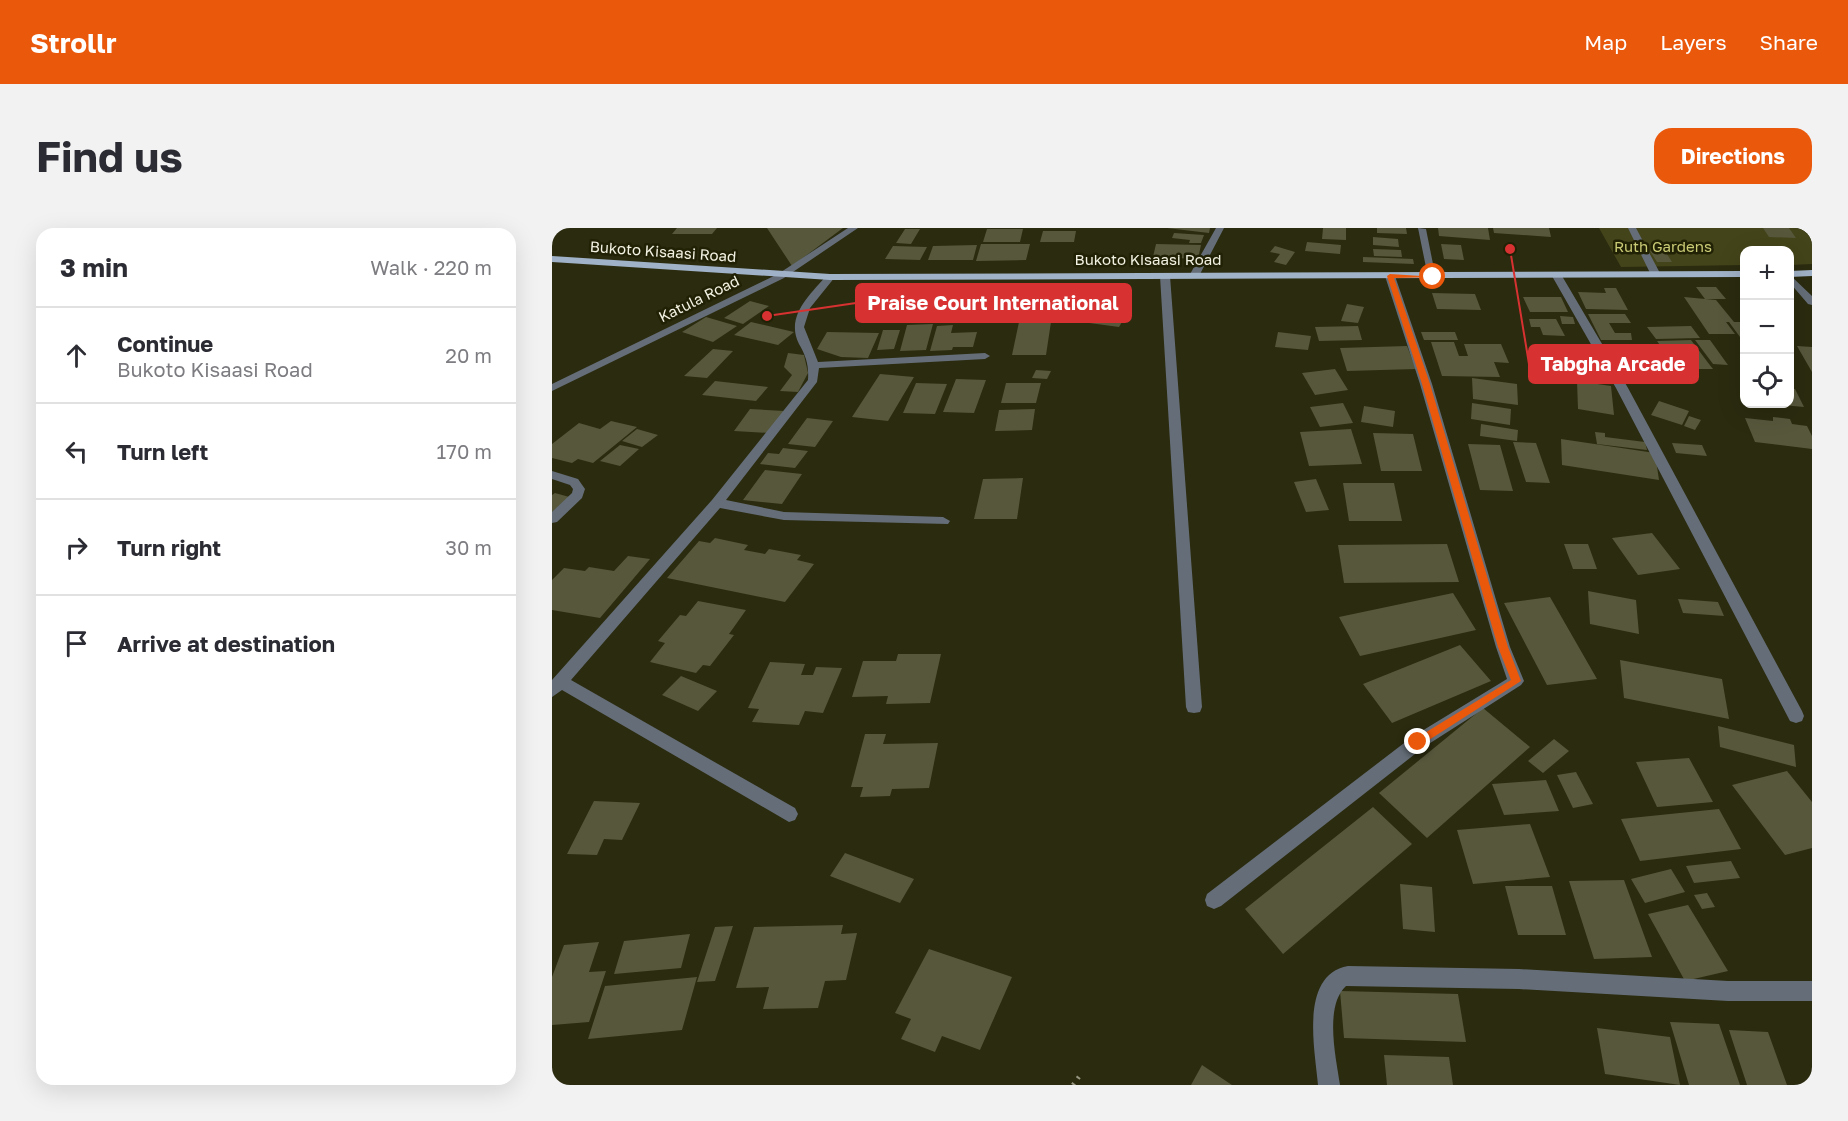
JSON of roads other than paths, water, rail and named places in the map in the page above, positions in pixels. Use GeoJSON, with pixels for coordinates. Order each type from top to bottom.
{"type":"FeatureCollection","features":[{"type":"Feature","properties":{"kind":"main road","name":"Bukoto Kisaasi Road"},"geometry":{"type":"LineString","coordinates":[[552,259],[781,276],[830,277],[1433,277],[1740,274]]}},
{"type":"Feature","properties":{"kind":"main road"},"geometry":{"type":"LineString","coordinates":[[1794,274],[1812,273]]}},
{"type":"Feature","properties":{"kind":"street","name":"Katula Road"},"geometry":{"type":"LineString","coordinates":[[552,388],[781,276],[854,228]]}},
{"type":"Feature","properties":{"kind":"street"},"geometry":{"type":"LineString","coordinates":[[1194,276],[1220,228]]}},
{"type":"Feature","properties":{"kind":"street"},"geometry":{"type":"LineString","coordinates":[[1632,228],[1656,275]]}},
{"type":"Feature","properties":{"kind":"street"},"geometry":{"type":"LineString","coordinates":[[1422,230],[1433,277]]}},
{"type":"Feature","properties":{"kind":"street"},"geometry":{"type":"LineString","coordinates":[[1165,276],[1194,707]]}},
{"type":"Feature","properties":{"kind":"street"},"geometry":{"type":"LineString","coordinates":[[1214,900],[1418,742],[1516,681],[1503,647],[1426,384],[1390,276]]}},
{"type":"Feature","properties":{"kind":"street"},"geometry":{"type":"LineString","coordinates":[[1557,276],[1622,388],[1796,716]]}},
{"type":"Feature","properties":{"kind":"street"},"geometry":{"type":"LineString","coordinates":[[789,814],[556,686],[717,503],[813,380],[815,365],[799,332],[800,321],[805,308],[830,277]]}},
{"type":"Feature","properties":{"kind":"street"},"geometry":{"type":"LineString","coordinates":[[1794,282],[1812,302]]}},
{"type":"Feature","properties":{"kind":"street"},"geometry":{"type":"LineString","coordinates":[[815,365],[985,356]]}},
{"type":"Feature","properties":{"kind":"street"},"geometry":{"type":"LineString","coordinates":[[552,475],[574,483],[579,489],[578,495],[552,519]]}},
{"type":"Feature","properties":{"kind":"street"},"geometry":{"type":"LineString","coordinates":[[717,503],[784,516],[943,521]]}},
{"type":"Feature","properties":{"kind":"street"},"geometry":{"type":"LineString","coordinates":[[1329,1085],[1323,1007],[1330,987],[1340,976],[1519,979],[1728,991],[1812,991]]}},
{"type":"Feature","properties":{"kind":"place","name":"Tabgha Arcade"},"geometry":{"type":"Point","coordinates":[1510,249]}},
{"type":"Feature","properties":{"kind":"place","name":"Praise Court International"},"geometry":{"type":"Point","coordinates":[767,316]}},
{"type":"Feature","properties":{"kind":"park label","name":"Ruth Gardens"},"geometry":{"type":"Point","coordinates":[1663,247]}}]}
